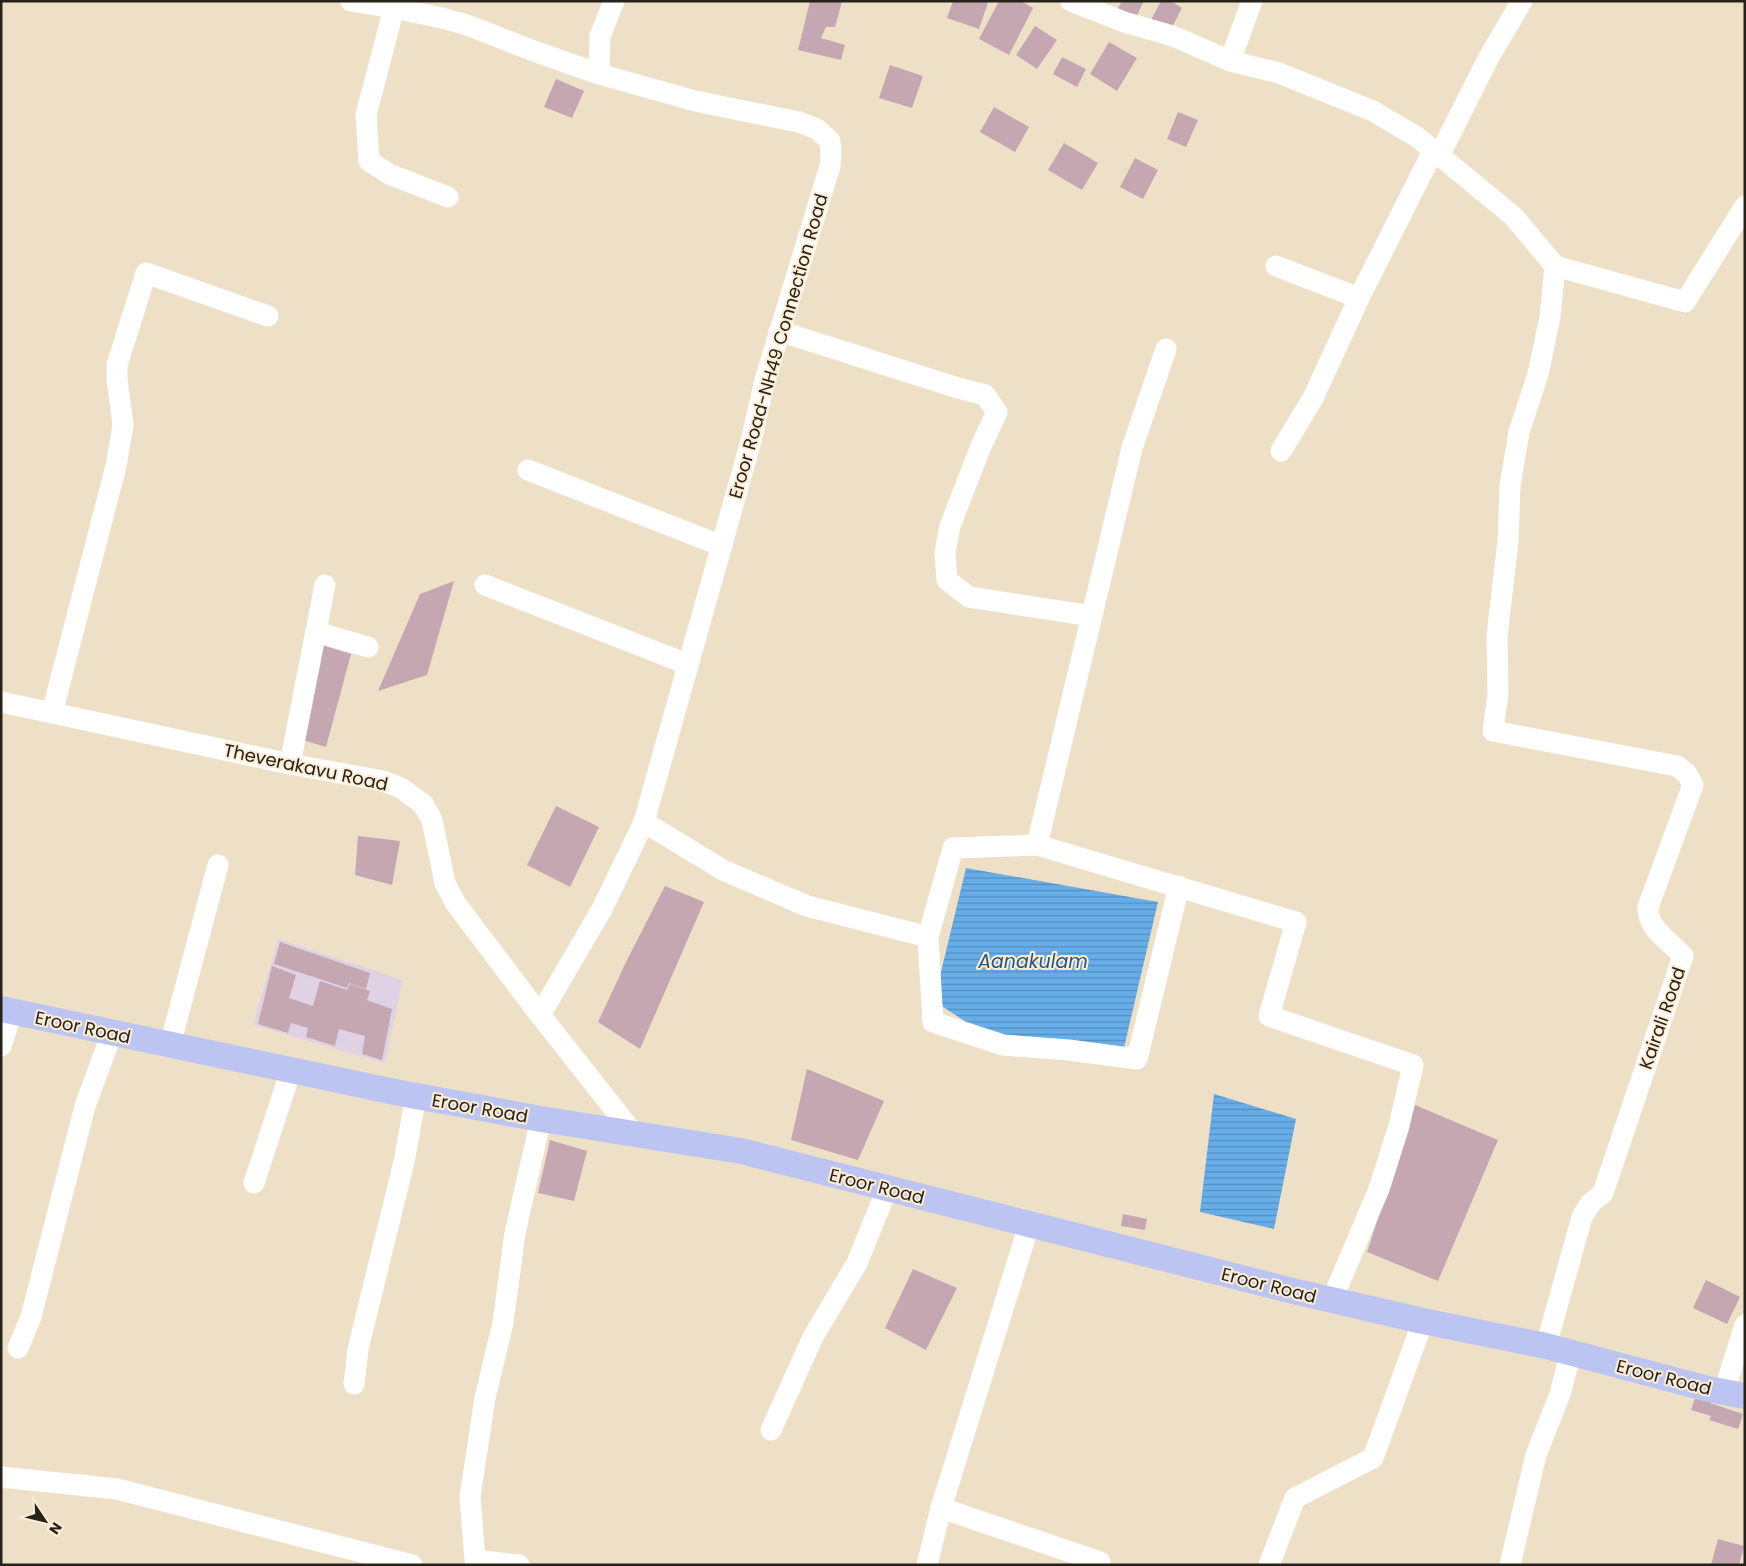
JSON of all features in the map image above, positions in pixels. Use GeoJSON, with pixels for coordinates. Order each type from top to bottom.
{"type":"FeatureCollection","features":[{"type":"Feature","properties":{"kind":"main road","name":"Eroor Road"},"geometry":{"type":"LineString","coordinates":[[6,1011],[416,1096],[741,1151],[1332,1300],[1546,1346],[1734,1394]]}},
{"type":"Feature","properties":{"kind":"street","name":"Eroor Road-NH49 Connection Road"},"geometry":{"type":"LineString","coordinates":[[351,1],[396,4],[467,25],[599,74],[695,100],[799,122],[817,129],[830,141],[830,166],[765,380],[751,441],[644,822],[602,909],[540,1016]]}},
{"type":"Feature","properties":{"kind":"street"},"geometry":{"type":"LineString","coordinates":[[599,74],[600,36],[614,1]]}},
{"type":"Feature","properties":{"kind":"street"},"geometry":{"type":"LineString","coordinates":[[1071,1],[1124,22],[1173,36],[1230,61],[1279,73],[1373,111],[1417,137],[1513,216],[1555,266],[1685,302],[1745,206]]}},
{"type":"Feature","properties":{"kind":"street"},"geometry":{"type":"LineString","coordinates":[[1230,61],[1252,1]]}},
{"type":"Feature","properties":{"kind":"street"},"geometry":{"type":"LineString","coordinates":[[1280,451],[1313,398],[1359,298],[1489,56],[1522,1]]}},
{"type":"Feature","properties":{"kind":"street"},"geometry":{"type":"LineString","coordinates":[[396,4],[366,115],[370,161],[389,174],[448,197]]}},
{"type":"Feature","properties":{"kind":"street"},"geometry":{"type":"LineString","coordinates":[[1276,266],[1359,298]]}},
{"type":"Feature","properties":{"kind":"street","name":"Kairali Road"},"geometry":{"type":"LineString","coordinates":[[1546,1346],[1582,1217],[1590,1204],[1603,1193],[1683,956],[1651,924],[1648,916],[1648,907],[1693,785],[1687,774],[1677,766],[1494,731],[1498,693],[1497,636],[1508,541],[1510,486],[1519,432],[1538,374],[1550,317],[1555,266]]}},
{"type":"Feature","properties":{"kind":"street"},"geometry":{"type":"LineString","coordinates":[[52,714],[116,466],[123,425],[116,380],[117,365],[146,273],[268,316]]}},
{"type":"Feature","properties":{"kind":"street"},"geometry":{"type":"LineString","coordinates":[[779,331],[985,395],[997,412],[981,446],[950,526],[945,553],[947,580],[969,597],[1092,616]]}},
{"type":"Feature","properties":{"kind":"street"},"geometry":{"type":"LineString","coordinates":[[1037,845],[1132,448],[1166,348]]}},
{"type":"Feature","properties":{"kind":"street"},"geometry":{"type":"LineString","coordinates":[[528,470],[722,546]]}},
{"type":"Feature","properties":{"kind":"street"},"geometry":{"type":"LineString","coordinates":[[290,764],[325,585]]}},
{"type":"Feature","properties":{"kind":"street"},"geometry":{"type":"LineString","coordinates":[[485,586],[688,664]]}},
{"type":"Feature","properties":{"kind":"street"},"geometry":{"type":"LineString","coordinates":[[316,632],[368,647]]}},
{"type":"Feature","properties":{"kind":"street","name":"Theverakavu Road"},"geometry":{"type":"LineString","coordinates":[[1,702],[290,764],[383,781],[401,788],[423,804],[432,820],[445,883],[456,904],[540,1016],[634,1134]]}},
{"type":"Feature","properties":{"kind":"street"},"geometry":{"type":"LineString","coordinates":[[644,822],[723,870],[807,906],[928,937]]}},
{"type":"Feature","properties":{"kind":"street"},"geometry":{"type":"LineString","coordinates":[[1179,886],[1137,1058],[1003,1045],[933,1022],[928,937],[953,848],[1037,845],[1179,886],[1296,922],[1269,1016],[1413,1065],[1399,1126],[1379,1189],[1332,1300]]}},
{"type":"Feature","properties":{"kind":"street"},"geometry":{"type":"LineString","coordinates":[[170,1045],[218,865]]}},
{"type":"Feature","properties":{"kind":"street"},"geometry":{"type":"LineString","coordinates":[[1,1046],[6,1011]]}},
{"type":"Feature","properties":{"kind":"street"},"geometry":{"type":"LineString","coordinates":[[18,1348],[31,1317],[85,1106],[112,1033]]}},
{"type":"Feature","properties":{"kind":"street"},"geometry":{"type":"LineString","coordinates":[[254,1182],[291,1070]]}},
{"type":"Feature","properties":{"kind":"street"},"geometry":{"type":"LineString","coordinates":[[354,1384],[358,1349],[404,1162],[416,1096]]}},
{"type":"Feature","properties":{"kind":"street"},"geometry":{"type":"LineString","coordinates":[[519,1565],[475,1562],[470,1497],[485,1398],[503,1323],[516,1233],[541,1118]]}},
{"type":"Feature","properties":{"kind":"street"},"geometry":{"type":"LineString","coordinates":[[771,1430],[813,1337],[856,1263],[887,1189]]}},
{"type":"Feature","properties":{"kind":"street"},"geometry":{"type":"LineString","coordinates":[[928,1565],[941,1508],[1029,1224]]}},
{"type":"Feature","properties":{"kind":"street"},"geometry":{"type":"LineString","coordinates":[[1269,1565],[1295,1498],[1372,1458],[1423,1321]]}},
{"type":"Feature","properties":{"kind":"street"},"geometry":{"type":"LineString","coordinates":[[1734,1394],[1745,1325]]}},
{"type":"Feature","properties":{"kind":"street"},"geometry":{"type":"LineString","coordinates":[[1510,1565],[1536,1455],[1560,1394],[1571,1352]]}},
{"type":"Feature","properties":{"kind":"street"},"geometry":{"type":"LineString","coordinates":[[1,1477],[117,1489],[412,1565]]}},
{"type":"Feature","properties":{"kind":"street"},"geometry":{"type":"LineString","coordinates":[[941,1508],[1100,1562],[1099,1565]]}},
{"type":"Feature","properties":{"kind":"shaded area"},"geometry":{"type":"Polygon","coordinates":[[[278,939],[403,980],[385,1063],[253,1025],[278,939]]]}},
{"type":"Feature","properties":{"kind":"water","name":"Aanakulam"},"geometry":{"type":"Polygon","coordinates":[[[966,868],[1158,902],[1123,1052],[986,1035],[934,1001],[966,868]]]}},
{"type":"Feature","properties":{"kind":"water"},"geometry":{"type":"Polygon","coordinates":[[[1214,1094],[1296,1119],[1274,1229],[1200,1212],[1214,1094]]]}},
{"type":"Feature","properties":{"kind":"building"},"geometry":{"type":"Polygon","coordinates":[[[810,1],[842,1],[835,27],[826,27],[821,38],[845,45],[841,60],[798,50],[810,1]]]}},
{"type":"Feature","properties":{"kind":"building"},"geometry":{"type":"Polygon","coordinates":[[[953,1],[983,1],[988,3],[979,29],[947,18],[953,1]]]}},
{"type":"Feature","properties":{"kind":"building"},"geometry":{"type":"Polygon","coordinates":[[[999,1],[1021,1],[1033,8],[1009,55],[979,39],[999,1]]]}},
{"type":"Feature","properties":{"kind":"building"},"geometry":{"type":"Polygon","coordinates":[[[1122,1],[1144,1],[1135,19],[1117,10],[1122,1]]]}},
{"type":"Feature","properties":{"kind":"building"},"geometry":{"type":"Polygon","coordinates":[[[1161,1],[1171,1],[1182,8],[1170,31],[1151,20],[1161,1]]]}},
{"type":"Feature","properties":{"kind":"building"},"geometry":{"type":"Polygon","coordinates":[[[1035,26],[1057,40],[1037,69],[1016,55],[1035,26]]]}},
{"type":"Feature","properties":{"kind":"building"},"geometry":{"type":"Polygon","coordinates":[[[1109,42],[1137,58],[1117,91],[1090,74],[1109,42]]]}},
{"type":"Feature","properties":{"kind":"building"},"geometry":{"type":"Polygon","coordinates":[[[1062,57],[1086,69],[1077,87],[1053,74],[1062,57]]]}},
{"type":"Feature","properties":{"kind":"building"},"geometry":{"type":"Polygon","coordinates":[[[890,65],[923,76],[912,108],[879,98],[890,65]]]}},
{"type":"Feature","properties":{"kind":"building"},"geometry":{"type":"Polygon","coordinates":[[[556,79],[584,91],[572,118],[544,107],[556,79]]]}},
{"type":"Feature","properties":{"kind":"building"},"geometry":{"type":"Polygon","coordinates":[[[994,107],[1029,127],[1015,152],[980,132],[994,107]]]}},
{"type":"Feature","properties":{"kind":"building"},"geometry":{"type":"Polygon","coordinates":[[[1178,112],[1198,120],[1186,147],[1167,139],[1178,112]]]}},
{"type":"Feature","properties":{"kind":"building"},"geometry":{"type":"Polygon","coordinates":[[[1064,143],[1098,163],[1082,190],[1048,170],[1064,143]]]}},
{"type":"Feature","properties":{"kind":"building"},"geometry":{"type":"Polygon","coordinates":[[[1135,158],[1158,170],[1143,199],[1120,187],[1135,158]]]}},
{"type":"Feature","properties":{"kind":"building"},"geometry":{"type":"Polygon","coordinates":[[[454,581],[427,675],[378,691],[420,594],[454,581]]]}},
{"type":"Feature","properties":{"kind":"building"},"geometry":{"type":"Polygon","coordinates":[[[322,645],[351,654],[326,747],[299,739],[322,645]]]}},
{"type":"Feature","properties":{"kind":"building"},"geometry":{"type":"Polygon","coordinates":[[[556,806],[599,827],[570,887],[527,865],[556,806]]]}},
{"type":"Feature","properties":{"kind":"building"},"geometry":{"type":"Polygon","coordinates":[[[358,836],[400,841],[392,885],[355,875],[358,836]]]}},
{"type":"Feature","properties":{"kind":"building"},"geometry":{"type":"Polygon","coordinates":[[[665,886],[704,902],[640,1049],[598,1022],[665,886]]]}},
{"type":"Feature","properties":{"kind":"building"},"geometry":{"type":"Polygon","coordinates":[[[280,942],[370,973],[366,989],[349,983],[347,988],[274,964],[280,942]]]}},
{"type":"Feature","properties":{"kind":"building"},"geometry":{"type":"Polygon","coordinates":[[[272,966],[296,975],[289,998],[313,1006],[320,981],[347,990],[350,984],[370,991],[367,1000],[392,1009],[382,1060],[362,1054],[365,1036],[339,1029],[335,1046],[306,1037],[308,1028],[291,1023],[288,1033],[258,1024],[272,966]]]}},
{"type":"Feature","properties":{"kind":"building"},"geometry":{"type":"Polygon","coordinates":[[[807,1069],[884,1101],[858,1160],[791,1140],[807,1069]]]}},
{"type":"Feature","properties":{"kind":"building"},"geometry":{"type":"Polygon","coordinates":[[[1415,1105],[1498,1140],[1438,1281],[1367,1252],[1415,1105]]]}},
{"type":"Feature","properties":{"kind":"building"},"geometry":{"type":"Polygon","coordinates":[[[550,1140],[587,1151],[574,1201],[538,1193],[550,1140]]]}},
{"type":"Feature","properties":{"kind":"building"},"geometry":{"type":"Polygon","coordinates":[[[1123,1214],[1147,1219],[1145,1230],[1121,1226],[1123,1214]]]}},
{"type":"Feature","properties":{"kind":"building"},"geometry":{"type":"Polygon","coordinates":[[[913,1269],[957,1288],[926,1350],[885,1328],[913,1269]]]}},
{"type":"Feature","properties":{"kind":"building"},"geometry":{"type":"Polygon","coordinates":[[[1706,1280],[1740,1297],[1727,1324],[1693,1308],[1706,1280]]]}},
{"type":"Feature","properties":{"kind":"building"},"geometry":{"type":"Polygon","coordinates":[[[1698,1389],[1713,1394],[1710,1403],[1743,1414],[1738,1429],[1709,1420],[1711,1416],[1691,1410],[1698,1389]]]}},
{"type":"Feature","properties":{"kind":"building"},"geometry":{"type":"Polygon","coordinates":[[[1718,1539],[1744,1546],[1739,1565],[1711,1565],[1718,1539]]]}}]}
